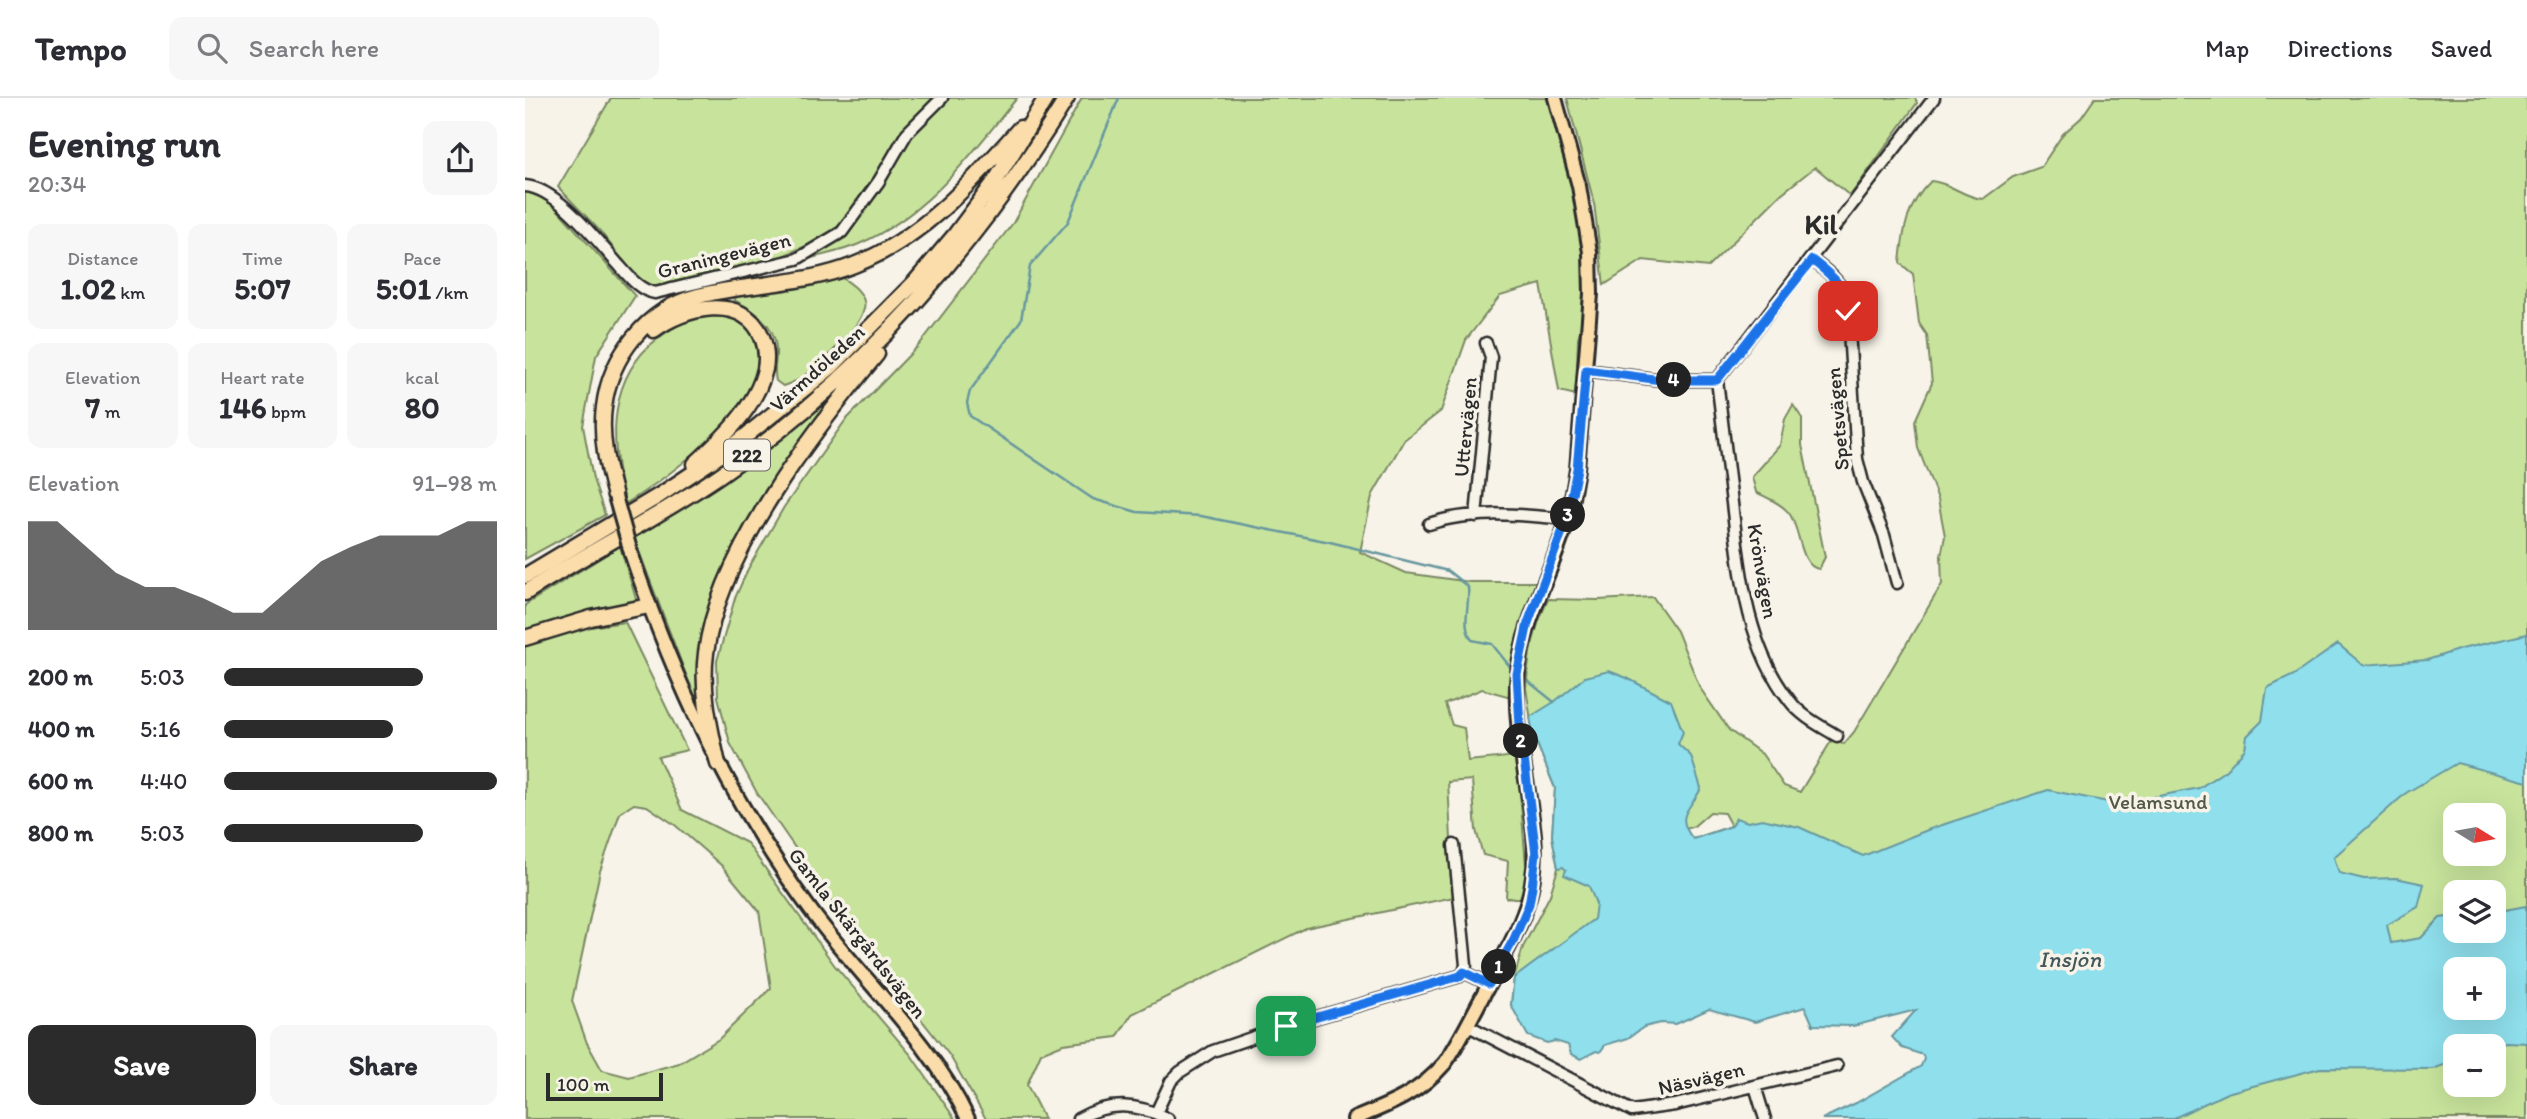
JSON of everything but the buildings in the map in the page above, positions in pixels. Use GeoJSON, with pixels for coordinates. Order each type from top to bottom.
{"type":"FeatureCollection","features":[{"type":"Feature","properties":{"kind":"highway","name":"Värmdöleden"},"geometry":{"type":"LineString","coordinates":[[525,576],[660,495],[731,448],[831,367],[872,327],[955,235],[996,180],[1045,98]]}},
{"type":"Feature","properties":{"kind":"highway"},"geometry":{"type":"LineString","coordinates":[[615,496],[606,463],[604,408],[616,367],[642,327],[666,310],[695,297],[828,274],[855,265],[884,250],[911,234],[947,205],[989,163],[1045,98]]}},
{"type":"Feature","properties":{"kind":"highway","name":"Värmdöleden"},"geometry":{"type":"LineString","coordinates":[[525,593],[651,519],[721,474],[814,402],[898,322],[938,278],[982,225],[1018,175],[1067,98]]}},
{"type":"Feature","properties":{"kind":"highway"},"geometry":{"type":"LineString","coordinates":[[718,764],[708,716],[705,675],[710,630],[727,579],[761,515],[814,433],[938,278]]}},
{"type":"Feature","properties":{"kind":"highway"},"geometry":{"type":"LineString","coordinates":[[615,496],[608,436],[609,410],[624,365],[635,348],[665,322],[685,314],[705,308],[723,308],[737,312],[748,318],[764,341],[766,355],[760,384],[732,426],[660,495]]}},
{"type":"Feature","properties":{"kind":"highway"},"geometry":{"type":"LineString","coordinates":[[525,638],[591,618],[649,606]]}},
{"type":"Feature","properties":{"kind":"main road"},"geometry":{"type":"LineString","coordinates":[[1354,1119],[1397,1102],[1420,1088],[1445,1063],[1514,939],[1529,904],[1535,844],[1520,726],[1517,674],[1528,623],[1567,519],[1577,469],[1591,293],[1588,231],[1579,186],[1555,98]]}},
{"type":"Feature","properties":{"kind":"main road","name":"Gamla Skärgårdsvägen"},"geometry":{"type":"LineString","coordinates":[[615,496],[649,606],[695,719],[718,764],[790,881],[834,941],[937,1066],[968,1119]]}},
{"type":"Feature","properties":{"kind":"street","name":"Graningevägen"},"geometry":{"type":"LineString","coordinates":[[525,186],[536,187],[551,197],[582,223],[634,282],[655,293],[797,258],[842,232],[879,181],[907,134],[942,98]]}},
{"type":"Feature","properties":{"kind":"street"},"geometry":{"type":"LineString","coordinates":[[1586,370],[1661,380],[1717,380],[1812,260],[1929,100]]}},
{"type":"Feature","properties":{"kind":"street","name":"Spetsvägen"},"geometry":{"type":"LineString","coordinates":[[1812,260],[1833,276],[1847,298],[1857,459],[1884,535],[1897,583]]}},
{"type":"Feature","properties":{"kind":"street","name":"Uttervägen"},"geometry":{"type":"LineString","coordinates":[[1476,516],[1490,357],[1486,342]]}},
{"type":"Feature","properties":{"kind":"street","name":"Krönvägen"},"geometry":{"type":"LineString","coordinates":[[1717,380],[1748,616],[1775,680],[1790,702],[1837,736]]}},
{"type":"Feature","properties":{"kind":"street"},"geometry":{"type":"LineString","coordinates":[[1429,524],[1444,519],[1476,516],[1567,519]]}},
{"type":"Feature","properties":{"kind":"street"},"geometry":{"type":"LineString","coordinates":[[1156,1113],[1171,1081],[1213,1051],[1274,1030],[1460,976],[1466,965],[1454,845]]}},
{"type":"Feature","properties":{"kind":"street"},"geometry":{"type":"LineString","coordinates":[[1464,972],[1489,984]]}},
{"type":"Feature","properties":{"kind":"street","name":"Näsvägen"},"geometry":{"type":"LineString","coordinates":[[1468,1025],[1631,1115],[1837,1066]]}},
{"type":"Feature","properties":{"kind":"street"},"geometry":{"type":"LineString","coordinates":[[1755,1086],[1765,1119]]}},
{"type":"Feature","properties":{"kind":"street"},"geometry":{"type":"LineString","coordinates":[[1078,1119],[1102,1108],[1118,1105],[1140,1107],[1168,1119]]}},
{"type":"Feature","properties":{"kind":"green space"},"geometry":{"type":"Polygon","coordinates":[[[611,98],[937,98],[906,129],[847,220],[818,241],[780,257],[649,288],[637,278],[599,230],[558,187],[611,98]]]}},
{"type":"Feature","properties":{"kind":"green space"},"geometry":{"type":"Polygon","coordinates":[[[948,98],[1017,98],[947,181],[907,216],[859,244],[808,259],[846,233],[911,136],[948,98]]]}},
{"type":"Feature","properties":{"kind":"green space"},"geometry":{"type":"Polygon","coordinates":[[[1082,98],[1549,98],[1575,197],[1585,273],[1578,338],[1576,395],[1559,391],[1541,284],[1500,296],[1466,340],[1441,411],[1404,440],[1372,496],[1360,552],[1406,573],[1470,582],[1536,582],[1515,647],[1511,697],[1482,689],[1445,704],[1452,725],[1464,728],[1468,761],[1517,756],[1526,865],[1523,898],[1506,898],[1508,861],[1483,855],[1476,830],[1472,780],[1448,782],[1454,897],[1306,928],[1132,1014],[1117,1037],[1063,1044],[1041,1053],[1027,1085],[1044,1119],[986,1119],[950,1056],[861,943],[757,793],[730,743],[718,697],[717,661],[735,598],[748,569],[784,507],[845,421],[919,345],[1013,223],[1082,98]]]}},
{"type":"Feature","properties":{"kind":"green space"},"geometry":{"type":"Polygon","coordinates":[[[1567,98],[1915,98],[1917,103],[1850,196],[1815,167],[1781,194],[1708,267],[1643,260],[1604,285],[1594,203],[1567,98]]]}},
{"type":"Feature","properties":{"kind":"green space","name":"Velamsund"},"geometry":{"type":"Polygon","coordinates":[[[2095,98],[2527,98],[2527,1119],[1877,1119],[1952,1066],[1928,988],[1824,979],[1511,1005],[1514,978],[1523,947],[1550,895],[1558,868],[1552,836],[1555,788],[1533,734],[1526,688],[1530,652],[1548,599],[1653,597],[1677,631],[1700,688],[1729,730],[1762,754],[1784,786],[1800,792],[1833,738],[1844,744],[1854,732],[1942,584],[1941,556],[1945,536],[1938,499],[1918,448],[1915,421],[1932,383],[1927,335],[1919,323],[1913,274],[1900,263],[1911,208],[1931,181],[1983,199],[2013,177],[2041,167],[2063,134],[2081,118],[2095,98]],[[1710,812],[1694,826],[1685,829],[1693,839],[1731,826],[1724,813],[1710,812]]]}},
{"type":"Feature","properties":{"kind":"green space"},"geometry":{"type":"Polygon","coordinates":[[[525,189],[536,190],[548,199],[635,296],[596,356],[583,426],[593,479],[605,515],[525,559],[525,189]]]}},
{"type":"Feature","properties":{"kind":"green space"},"geometry":{"type":"Polygon","coordinates":[[[841,277],[863,297],[864,310],[859,320],[852,331],[820,363],[801,378],[783,386],[776,381],[776,348],[772,331],[762,318],[734,300],[739,294],[768,292],[841,277]]]}},
{"type":"Feature","properties":{"kind":"green space"},"geometry":{"type":"Polygon","coordinates":[[[711,314],[734,319],[753,335],[760,357],[755,381],[740,406],[718,431],[667,475],[625,504],[615,441],[619,400],[625,381],[635,363],[656,340],[685,322],[711,314]]]}},
{"type":"Feature","properties":{"kind":"green space"},"geometry":{"type":"Polygon","coordinates":[[[839,391],[708,613],[699,660],[699,709],[634,538],[724,480],[839,391]]]}},
{"type":"Feature","properties":{"kind":"green space"},"geometry":{"type":"Polygon","coordinates":[[[1793,405],[1802,418],[1802,445],[1825,557],[1819,569],[1812,566],[1804,554],[1789,513],[1756,492],[1752,477],[1780,445],[1785,419],[1793,405]]]}},
{"type":"Feature","properties":{"kind":"green space"},"geometry":{"type":"Polygon","coordinates":[[[620,546],[636,599],[634,602],[562,618],[525,630],[525,605],[620,546]]]}},
{"type":"Feature","properties":{"kind":"green space"},"geometry":{"type":"Polygon","coordinates":[[[625,622],[687,750],[658,757],[682,810],[747,843],[835,966],[911,1055],[955,1119],[525,1119],[525,646],[562,631],[625,622]],[[634,804],[620,813],[600,871],[572,1001],[587,1043],[602,1070],[629,1077],[679,1063],[719,1039],[771,988],[759,911],[722,866],[675,825],[647,806],[634,804]]]}},
{"type":"Feature","properties":{"kind":"water","name":"Insjön"},"geometry":{"type":"Polygon","coordinates":[[[2527,634],[2527,782],[2457,763],[2406,793],[2334,857],[2339,873],[2364,879],[2396,878],[2424,884],[2418,907],[2387,925],[2391,943],[2421,938],[2443,918],[2443,943],[2506,943],[2506,910],[2526,906],[2527,1043],[2506,1042],[2506,1034],[2443,1034],[2443,1065],[2433,1069],[2320,1068],[2227,1093],[2172,1119],[1822,1119],[1921,1066],[1923,1055],[1902,1048],[1892,1037],[1916,1010],[1853,1026],[1813,1025],[1805,1007],[1755,1022],[1709,1009],[1676,1024],[1661,1023],[1644,1027],[1628,1038],[1605,1045],[1600,1052],[1596,1051],[1581,1059],[1571,1054],[1568,1045],[1555,1041],[1547,1043],[1528,1036],[1511,1005],[1514,978],[1594,919],[1596,904],[1589,886],[1564,875],[1566,870],[1563,867],[1558,868],[1552,836],[1555,788],[1533,734],[1530,717],[1585,677],[1609,671],[1671,701],[1683,732],[1678,744],[1691,756],[1701,788],[1684,817],[1687,830],[1693,839],[1732,826],[1736,818],[1748,822],[1762,819],[1799,827],[1863,856],[1930,829],[2048,790],[2118,804],[2199,788],[2226,770],[2245,749],[2247,736],[2262,721],[2267,688],[2294,675],[2338,644],[2363,665],[2427,660],[2527,634]]]}},
{"type":"Feature","properties":{"kind":"waterway"},"geometry":{"type":"LineString","coordinates":[[1119,98],[1068,222],[1030,266],[1021,320],[970,391],[967,403],[970,416],[1093,499],[1137,512],[1201,516],[1330,542],[1448,571],[1468,587],[1466,622],[1472,640],[1492,644],[1511,668]]}},
{"type":"Feature","properties":{"kind":"waterway"},"geometry":{"type":"LineString","coordinates":[[1528,681],[1554,702]]}},
{"type":"Feature","properties":{"kind":"district","name":"Kil"},"geometry":{"type":"Point","coordinates":[1821,224]}},
{"type":"Feature","properties":{"kind":"route"},"geometry":{"type":"LineString","coordinates":[[1286,1026],[1460,976],[1464,972],[1489,984],[1514,939],[1529,904],[1536,854],[1520,726],[1517,674],[1528,623],[1567,519],[1577,469],[1586,370],[1661,380],[1717,380],[1812,260],[1833,276],[1842,287],[1847,298],[1848,311]]}}]}
